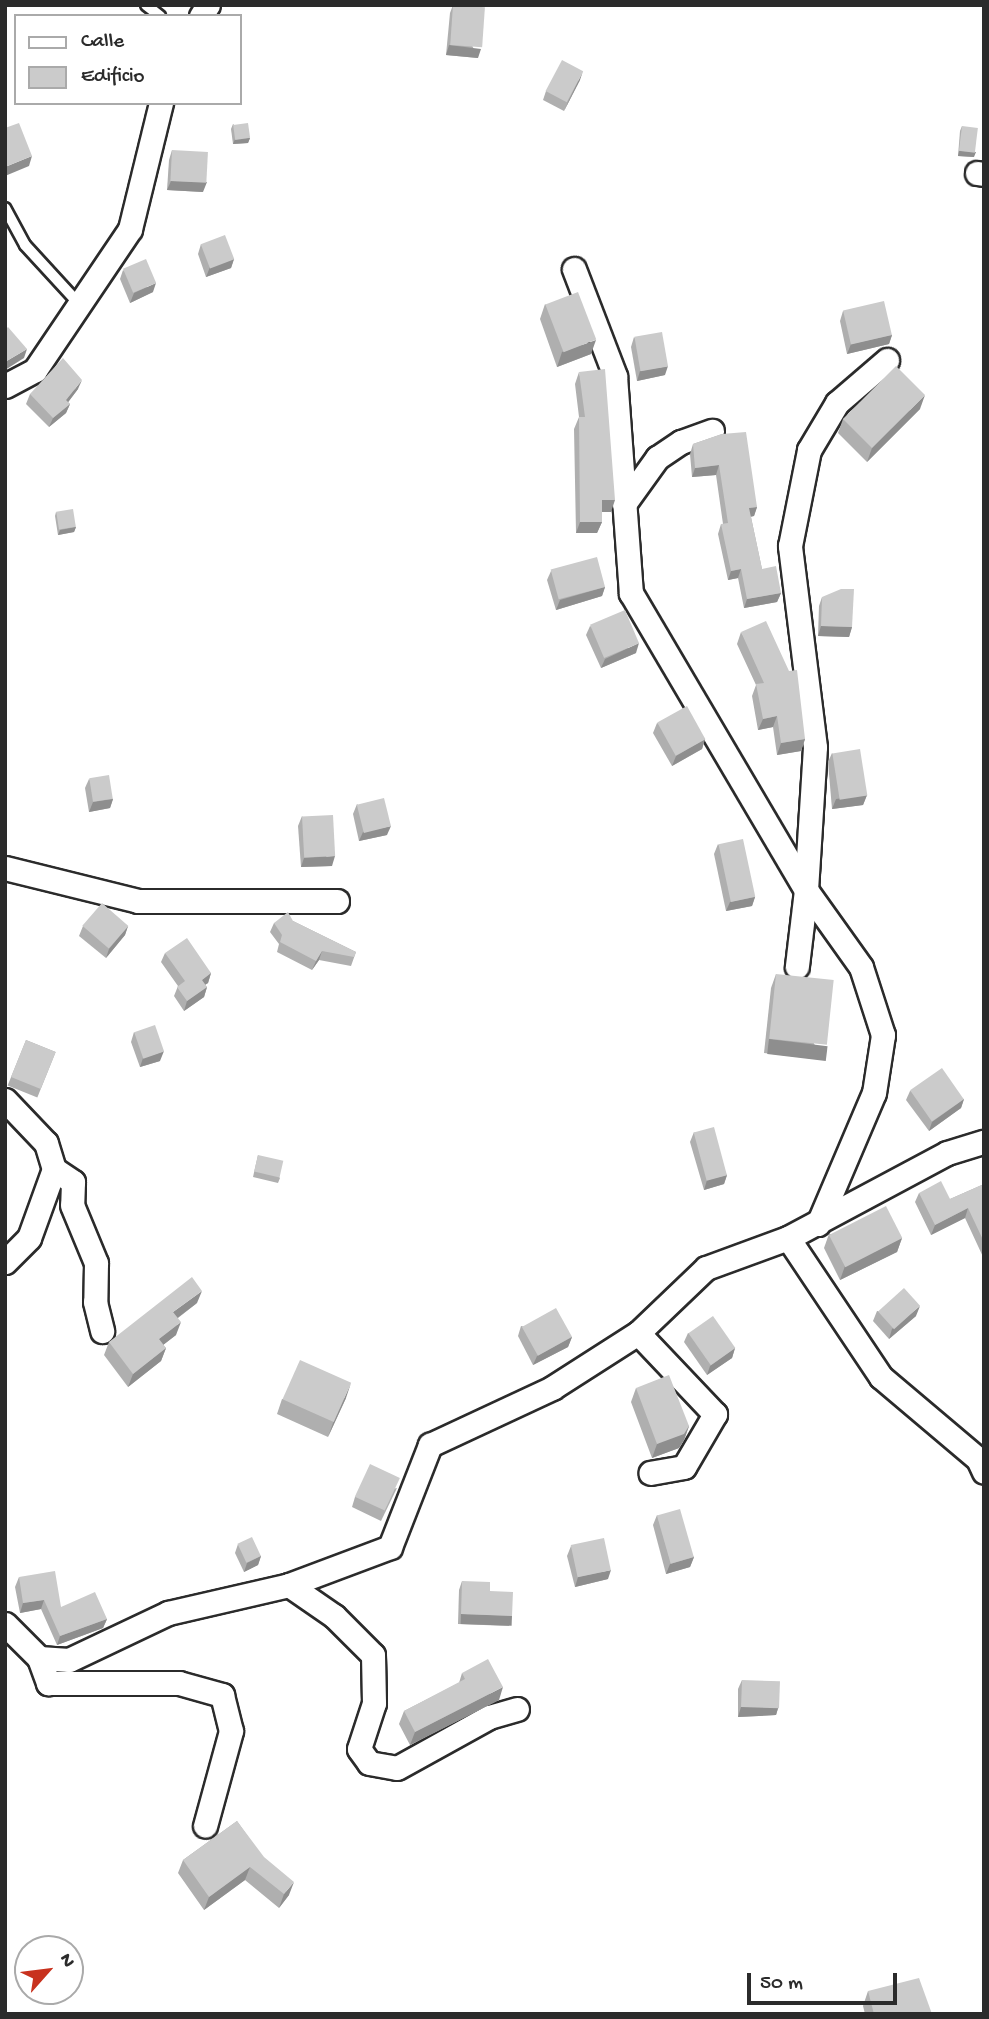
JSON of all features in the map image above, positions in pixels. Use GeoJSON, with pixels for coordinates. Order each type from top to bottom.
{"type":"FeatureCollection","features":[{"type":"Feature","properties":{"kind":"street"},"geometry":{"type":"LineString","coordinates":[[5,386],[35,370],[130,229],[160,105]]}},
{"type":"Feature","properties":{"kind":"street"},"geometry":{"type":"LineString","coordinates":[[574,269],[615,376],[631,593],[806,890],[861,967],[883,1035],[874,1093],[818,1224]]}},
{"type":"Feature","properties":{"kind":"street"},"geometry":{"type":"LineString","coordinates":[[797,966],[806,890],[815,747],[790,546],[809,450],[837,403],[887,360]]}},
{"type":"Feature","properties":{"kind":"street"},"geometry":{"type":"LineString","coordinates":[[624,504],[657,458],[681,442],[712,431]]}},
{"type":"Feature","properties":{"kind":"street"},"geometry":{"type":"LineString","coordinates":[[5,868],[138,901],[337,901]]}},
{"type":"Feature","properties":{"kind":"street"},"geometry":{"type":"LineString","coordinates":[[5,1100],[46,1143],[54,1169],[29,1238],[5,1262]]}},
{"type":"Feature","properties":{"kind":"street"},"geometry":{"type":"LineString","coordinates":[[39,1658],[69,1660],[169,1614],[289,1585],[390,1547],[430,1445],[552,1388],[638,1333],[706,1268],[788,1238],[947,1153],[984,1142]]}},
{"type":"Feature","properties":{"kind":"street"},"geometry":{"type":"LineString","coordinates":[[54,1169],[73,1182],[72,1205],[96,1263],[95,1302],[102,1331]]}},
{"type":"Feature","properties":{"kind":"street"},"geometry":{"type":"LineString","coordinates":[[788,1238],[881,1377],[978,1459],[984,1472]]}},
{"type":"Feature","properties":{"kind":"street"},"geometry":{"type":"LineString","coordinates":[[638,1333],[715,1413],[684,1467],[651,1474]]}},
{"type":"Feature","properties":{"kind":"street"},"geometry":{"type":"LineString","coordinates":[[289,1585],[334,1616],[373,1655],[374,1703],[359,1749],[369,1763],[397,1768],[489,1717],[517,1709]]}},
{"type":"Feature","properties":{"kind":"street"},"geometry":{"type":"LineString","coordinates":[[5,1624],[39,1658],[48,1683],[179,1684],[222,1695],[231,1731],[205,1826]]}},
{"type":"Feature","properties":{"kind":"lane"},"geometry":{"type":"LineString","coordinates":[[5,208],[25,245],[79,304]]}},
{"type":"Feature","properties":{"kind":"building"},"geometry":{"type":"Polygon","coordinates":[[[453,5],[485,7],[482,47],[450,45],[453,5]]]}},
{"type":"Feature","properties":{"kind":"building"},"geometry":{"type":"Polygon","coordinates":[[[562,60],[583,71],[567,102],[546,91],[562,60]]]}},
{"type":"Feature","properties":{"kind":"building"},"geometry":{"type":"Polygon","coordinates":[[[19,123],[32,156],[5,167],[5,128],[19,123]]]}},
{"type":"Feature","properties":{"kind":"building"},"geometry":{"type":"Polygon","coordinates":[[[248,123],[250,138],[235,140],[233,125],[248,123]]]}},
{"type":"Feature","properties":{"kind":"building"},"geometry":{"type":"Polygon","coordinates":[[[962,126],[978,128],[975,153],[959,151],[962,126]]]}},
{"type":"Feature","properties":{"kind":"building"},"geometry":{"type":"Polygon","coordinates":[[[172,150],[208,152],[206,183],[170,181],[172,150]]]}},
{"type":"Feature","properties":{"kind":"building"},"geometry":{"type":"Polygon","coordinates":[[[225,235],[234,259],[210,269],[201,244],[225,235]]]}},
{"type":"Feature","properties":{"kind":"building"},"geometry":{"type":"Polygon","coordinates":[[[146,259],[156,283],[133,293],[123,269],[146,259]]]}},
{"type":"Feature","properties":{"kind":"building"},"geometry":{"type":"Polygon","coordinates":[[[578,292],[596,340],[564,352],[545,305],[578,292]]]}},
{"type":"Feature","properties":{"kind":"building"},"geometry":{"type":"Polygon","coordinates":[[[884,301],[892,335],[851,345],[843,310],[884,301]]]}},
{"type":"Feature","properties":{"kind":"building"},"geometry":{"type":"Polygon","coordinates":[[[8,327],[27,349],[5,362],[5,330],[8,327]]]}},
{"type":"Feature","properties":{"kind":"building"},"geometry":{"type":"Polygon","coordinates":[[[662,332],[668,366],[641,371],[634,337],[662,332]]]}},
{"type":"Feature","properties":{"kind":"building"},"geometry":{"type":"Polygon","coordinates":[[[63,358],[82,380],[66,400],[70,404],[53,418],[30,394],[63,358]]]}},
{"type":"Feature","properties":{"kind":"building"},"geometry":{"type":"Polygon","coordinates":[[[896,366],[925,395],[872,448],[843,419],[896,366]]]}},
{"type":"Feature","properties":{"kind":"building"},"geometry":{"type":"Polygon","coordinates":[[[605,369],[615,500],[602,500],[602,522],[580,522],[579,417],[585,417],[579,372],[605,369]]]}},
{"type":"Feature","properties":{"kind":"building"},"geometry":{"type":"Polygon","coordinates":[[[746,432],[757,507],[749,508],[762,569],[776,566],[781,593],[747,599],[741,569],[731,571],[721,524],[728,523],[719,465],[695,468],[693,444],[722,434],[746,432]]]}},
{"type":"Feature","properties":{"kind":"building"},"geometry":{"type":"Polygon","coordinates":[[[73,509],[76,527],[59,529],[56,512],[73,509]]]}},
{"type":"Feature","properties":{"kind":"building"},"geometry":{"type":"Polygon","coordinates":[[[597,557],[605,587],[559,599],[551,569],[597,557]]]}},
{"type":"Feature","properties":{"kind":"building"},"geometry":{"type":"Polygon","coordinates":[[[841,589],[854,589],[852,627],[821,626],[822,597],[841,589]]]}},
{"type":"Feature","properties":{"kind":"building"},"geometry":{"type":"Polygon","coordinates":[[[625,610],[639,643],[604,658],[590,625],[625,610]]]}},
{"type":"Feature","properties":{"kind":"building"},"geometry":{"type":"Polygon","coordinates":[[[766,621],[789,671],[797,670],[805,739],[781,743],[777,716],[763,719],[756,684],[764,683],[741,632],[766,621]]]}},
{"type":"Feature","properties":{"kind":"building"},"geometry":{"type":"Polygon","coordinates":[[[687,706],[705,739],[676,756],[657,722],[687,706]]]}},
{"type":"Feature","properties":{"kind":"building"},"geometry":{"type":"Polygon","coordinates":[[[860,749],[867,795],[840,800],[832,753],[860,749]]]}},
{"type":"Feature","properties":{"kind":"building"},"geometry":{"type":"Polygon","coordinates":[[[109,775],[113,799],[93,802],[89,778],[109,775]]]}},
{"type":"Feature","properties":{"kind":"building"},"geometry":{"type":"Polygon","coordinates":[[[384,798],[391,826],[364,833],[357,805],[384,798]]]}},
{"type":"Feature","properties":{"kind":"building"},"geometry":{"type":"Polygon","coordinates":[[[333,815],[335,856],[304,858],[302,817],[333,815]]]}},
{"type":"Feature","properties":{"kind":"building"},"geometry":{"type":"Polygon","coordinates":[[[743,839],[755,897],[731,902],[719,844],[743,839]]]}},
{"type":"Feature","properties":{"kind":"building"},"geometry":{"type":"Polygon","coordinates":[[[102,903],[128,926],[109,949],[82,926],[102,903]]]}},
{"type":"Feature","properties":{"kind":"building"},"geometry":{"type":"Polygon","coordinates":[[[288,912],[293,921],[356,952],[354,957],[322,951],[316,961],[280,942],[282,935],[274,923],[288,912]]]}},
{"type":"Feature","properties":{"kind":"building"},"geometry":{"type":"Polygon","coordinates":[[[187,938],[211,973],[202,980],[207,987],[187,1001],[177,987],[185,981],[165,953],[187,938]]]}},
{"type":"Feature","properties":{"kind":"building"},"geometry":{"type":"Polygon","coordinates":[[[776,974],[834,980],[827,1045],[769,1039],[776,974]]]}},
{"type":"Feature","properties":{"kind":"building"},"geometry":{"type":"Polygon","coordinates":[[[155,1025],[164,1051],[143,1059],[134,1032],[155,1025]]]}},
{"type":"Feature","properties":{"kind":"building"},"geometry":{"type":"Polygon","coordinates":[[[26,1040],[56,1052],[41,1089],[11,1077],[26,1040]]]}},
{"type":"Feature","properties":{"kind":"building"},"geometry":{"type":"Polygon","coordinates":[[[942,1068],[964,1099],[932,1121],[910,1090],[942,1068]]]}},
{"type":"Feature","properties":{"kind":"building"},"geometry":{"type":"Polygon","coordinates":[[[714,1127],[727,1175],[707,1181],[694,1132],[714,1127]]]}},
{"type":"Feature","properties":{"kind":"building"},"geometry":{"type":"Polygon","coordinates":[[[258,1155],[283,1161],[280,1177],[254,1172],[258,1155]]]}},
{"type":"Feature","properties":{"kind":"building"},"geometry":{"type":"Polygon","coordinates":[[[941,1181],[950,1199],[984,1184],[984,1242],[968,1208],[935,1225],[919,1193],[941,1181]]]}},
{"type":"Feature","properties":{"kind":"building"},"geometry":{"type":"Polygon","coordinates":[[[886,1206],[902,1238],[845,1267],[829,1235],[886,1206]]]}},
{"type":"Feature","properties":{"kind":"building"},"geometry":{"type":"Polygon","coordinates":[[[192,1277],[202,1291],[173,1312],[181,1322],[159,1339],[166,1348],[133,1374],[109,1342],[192,1277]]]}},
{"type":"Feature","properties":{"kind":"building"},"geometry":{"type":"Polygon","coordinates":[[[904,1288],[920,1306],[894,1329],[878,1311],[904,1288]]]}},
{"type":"Feature","properties":{"kind":"building"},"geometry":{"type":"Polygon","coordinates":[[[556,1308],[572,1337],[538,1356],[522,1327],[556,1308]]]}},
{"type":"Feature","properties":{"kind":"building"},"geometry":{"type":"Polygon","coordinates":[[[713,1316],[735,1348],[711,1365],[688,1333],[713,1316]]]}},
{"type":"Feature","properties":{"kind":"building"},"geometry":{"type":"Polygon","coordinates":[[[300,1360],[351,1383],[334,1422],[283,1399],[300,1360]]]}},
{"type":"Feature","properties":{"kind":"building"},"geometry":{"type":"Polygon","coordinates":[[[669,1375],[689,1426],[684,1434],[657,1444],[636,1388],[669,1375]]]}},
{"type":"Feature","properties":{"kind":"building"},"geometry":{"type":"Polygon","coordinates":[[[370,1464],[400,1478],[385,1511],[355,1497],[370,1464]]]}},
{"type":"Feature","properties":{"kind":"building"},"geometry":{"type":"Polygon","coordinates":[[[680,1509],[694,1557],[671,1564],[657,1516],[680,1509]]]}},
{"type":"Feature","properties":{"kind":"building"},"geometry":{"type":"Polygon","coordinates":[[[252,1537],[261,1556],[246,1563],[237,1544],[252,1537]]]}},
{"type":"Feature","properties":{"kind":"building"},"geometry":{"type":"Polygon","coordinates":[[[604,1538],[611,1570],[578,1577],[571,1545],[604,1538]]]}},
{"type":"Feature","properties":{"kind":"building"},"geometry":{"type":"Polygon","coordinates":[[[55,1571],[61,1607],[95,1592],[107,1619],[60,1636],[44,1600],[23,1603],[19,1577],[55,1571]]]}},
{"type":"Feature","properties":{"kind":"building"},"geometry":{"type":"Polygon","coordinates":[[[462,1581],[490,1582],[490,1591],[513,1592],[512,1616],[461,1614],[462,1581]]]}},
{"type":"Feature","properties":{"kind":"building"},"geometry":{"type":"Polygon","coordinates":[[[488,1659],[503,1687],[415,1732],[404,1711],[465,1679],[462,1673],[488,1659]]]}},
{"type":"Feature","properties":{"kind":"building"},"geometry":{"type":"Polygon","coordinates":[[[742,1680],[780,1681],[779,1708],[741,1707],[742,1680]]]}},
{"type":"Feature","properties":{"kind":"building"},"geometry":{"type":"Polygon","coordinates":[[[237,1821],[264,1857],[294,1882],[284,1894],[250,1867],[209,1897],[183,1860],[237,1821]]]}},
{"type":"Feature","properties":{"kind":"building"},"geometry":{"type":"Polygon","coordinates":[[[919,1978],[932,2014],[874,2014],[868,1991],[919,1978]]]}}]}
